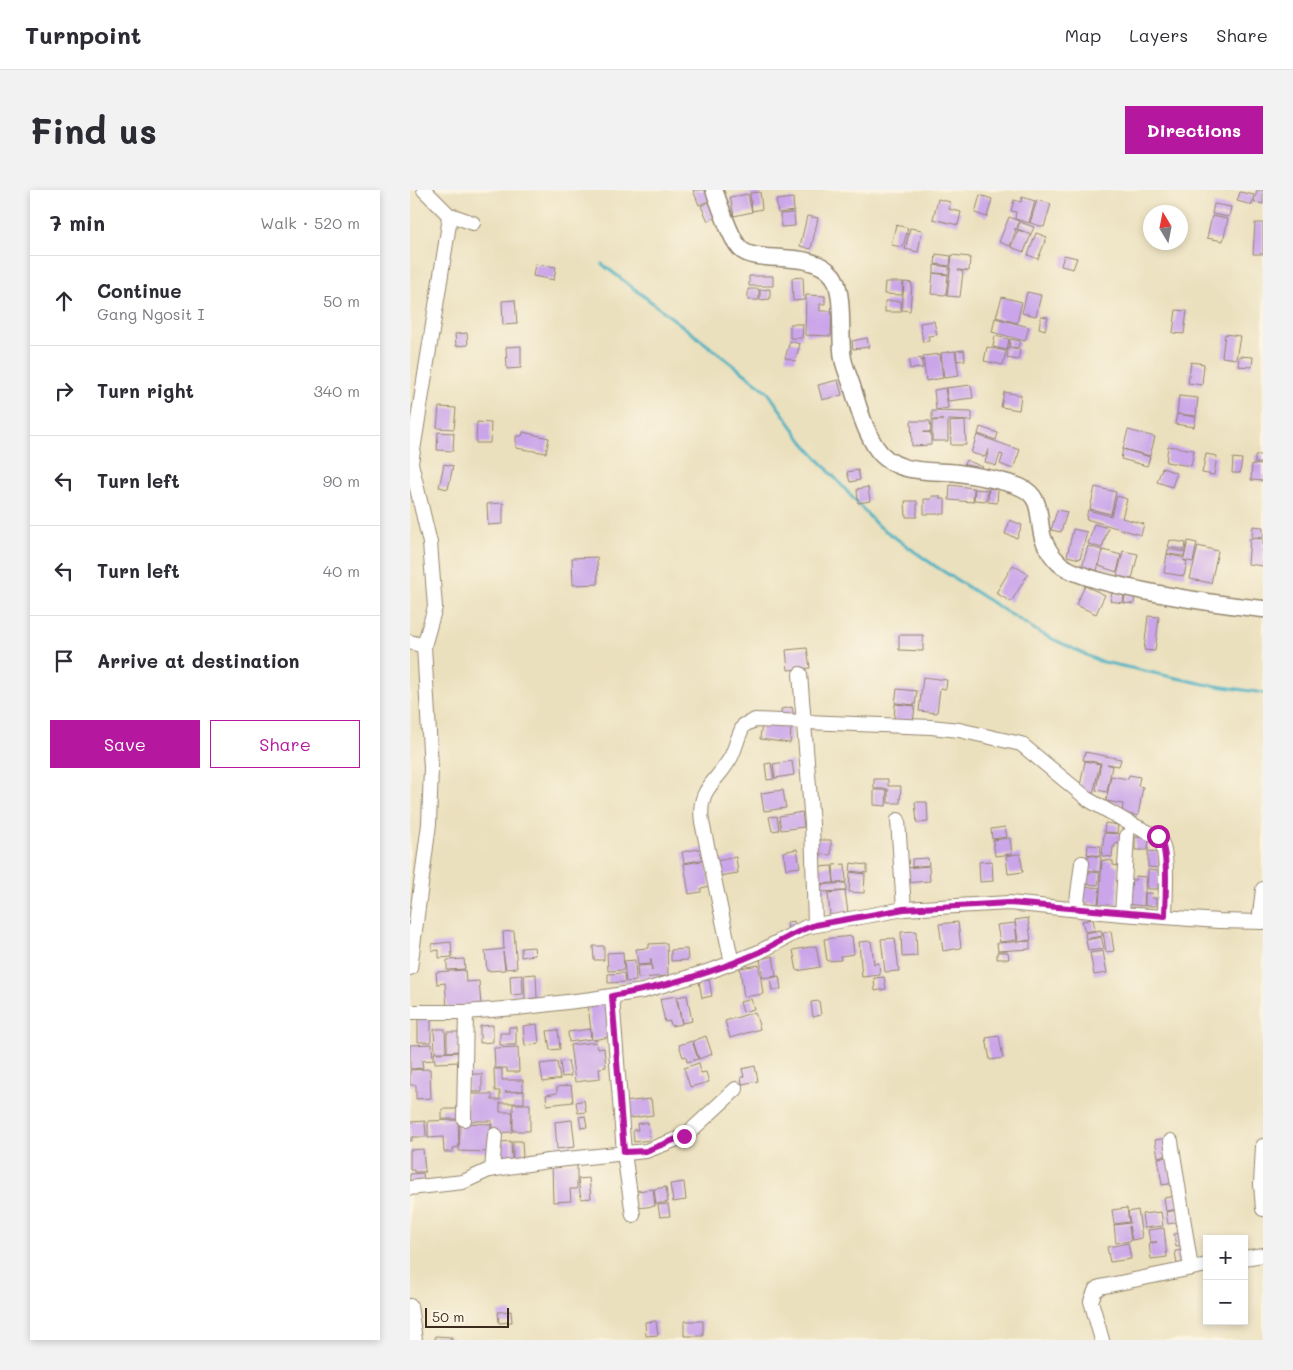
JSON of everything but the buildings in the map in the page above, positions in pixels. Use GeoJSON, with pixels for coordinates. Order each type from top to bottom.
{"type":"FeatureCollection","features":[{"type":"Feature","properties":{"kind":"street"},"geometry":{"type":"LineString","coordinates":[[424,190],[448,214],[473,223]]}},
{"type":"Feature","properties":{"kind":"street"},"geometry":{"type":"LineString","coordinates":[[714,190],[728,227],[742,251],[752,256],[813,262],[823,266],[834,278],[838,291],[843,359],[866,426],[875,446],[886,459],[902,468],[959,474],[1021,488],[1032,494],[1040,508],[1043,539],[1048,551],[1059,564],[1088,578],[1135,589],[1263,609]]}},
{"type":"Feature","properties":{"kind":"street"},"geometry":{"type":"LineString","coordinates":[[410,968],[431,796],[424,646],[435,607],[430,543],[411,462],[440,291],[449,224],[448,214]]}},
{"type":"Feature","properties":{"kind":"street"},"geometry":{"type":"LineString","coordinates":[[410,642],[424,646]]}},
{"type":"Feature","properties":{"kind":"street"},"geometry":{"type":"LineString","coordinates":[[800,674],[813,841],[815,925]]}},
{"type":"Feature","properties":{"kind":"street"},"geometry":{"type":"LineString","coordinates":[[732,963],[702,822],[701,802],[707,790],[724,770],[744,725],[754,720],[931,727],[959,730],[1021,744],[1089,800],[1128,823],[1158,836],[1162,840],[1165,916]]}},
{"type":"Feature","properties":{"kind":"street"},"geometry":{"type":"LineString","coordinates":[[898,820],[904,909]]}},
{"type":"Feature","properties":{"kind":"street"},"geometry":{"type":"LineString","coordinates":[[1122,914],[1127,836]]}},
{"type":"Feature","properties":{"kind":"street"},"geometry":{"type":"LineString","coordinates":[[1076,909],[1082,863]]}},
{"type":"Feature","properties":{"kind":"street"},"geometry":{"type":"LineString","coordinates":[[410,1012],[466,1012],[517,1008],[643,991],[732,963],[815,925],[904,909],[1009,903],[1122,914],[1261,922],[1263,889]]}},
{"type":"Feature","properties":{"kind":"street"},"geometry":{"type":"LineString","coordinates":[[612,996],[624,1152],[633,1215]]}},
{"type":"Feature","properties":{"kind":"street"},"geometry":{"type":"LineString","coordinates":[[464,1119],[466,1012]]}},
{"type":"Feature","properties":{"kind":"street"},"geometry":{"type":"LineString","coordinates":[[410,1188],[463,1182],[492,1170],[548,1161],[646,1151],[684,1136],[736,1089]]}},
{"type":"Feature","properties":{"kind":"street"},"geometry":{"type":"LineString","coordinates":[[492,1170],[495,1135]]}},
{"type":"Feature","properties":{"kind":"street"},"geometry":{"type":"LineString","coordinates":[[1171,1140],[1191,1268]]}},
{"type":"Feature","properties":{"kind":"street"},"geometry":{"type":"LineString","coordinates":[[1263,1146],[1263,1209]]}},
{"type":"Feature","properties":{"kind":"street"},"geometry":{"type":"LineString","coordinates":[[1248,1257],[1263,1255]]}},
{"type":"Feature","properties":{"kind":"street"},"geometry":{"type":"LineString","coordinates":[[1102,1340],[1091,1301],[1094,1291],[1100,1287],[1203,1266]]}},
{"type":"Feature","properties":{"kind":"street"},"geometry":{"type":"LineString","coordinates":[[410,1306],[415,1340]]}},
{"type":"Feature","properties":{"kind":"waterway"},"geometry":{"type":"LineString","coordinates":[[602,264],[767,391],[803,442],[876,524],[935,566],[1040,633],[1099,661],[1204,684],[1263,693]]}},
{"type":"Feature","properties":{"kind":"route"},"geometry":{"type":"LineString","coordinates":[[684,1136],[646,1151],[624,1152],[612,996],[643,991],[713,970],[759,952],[815,925],[904,909],[1009,903],[1122,914],[1165,916],[1164,853],[1162,840],[1158,836]]}}]}
